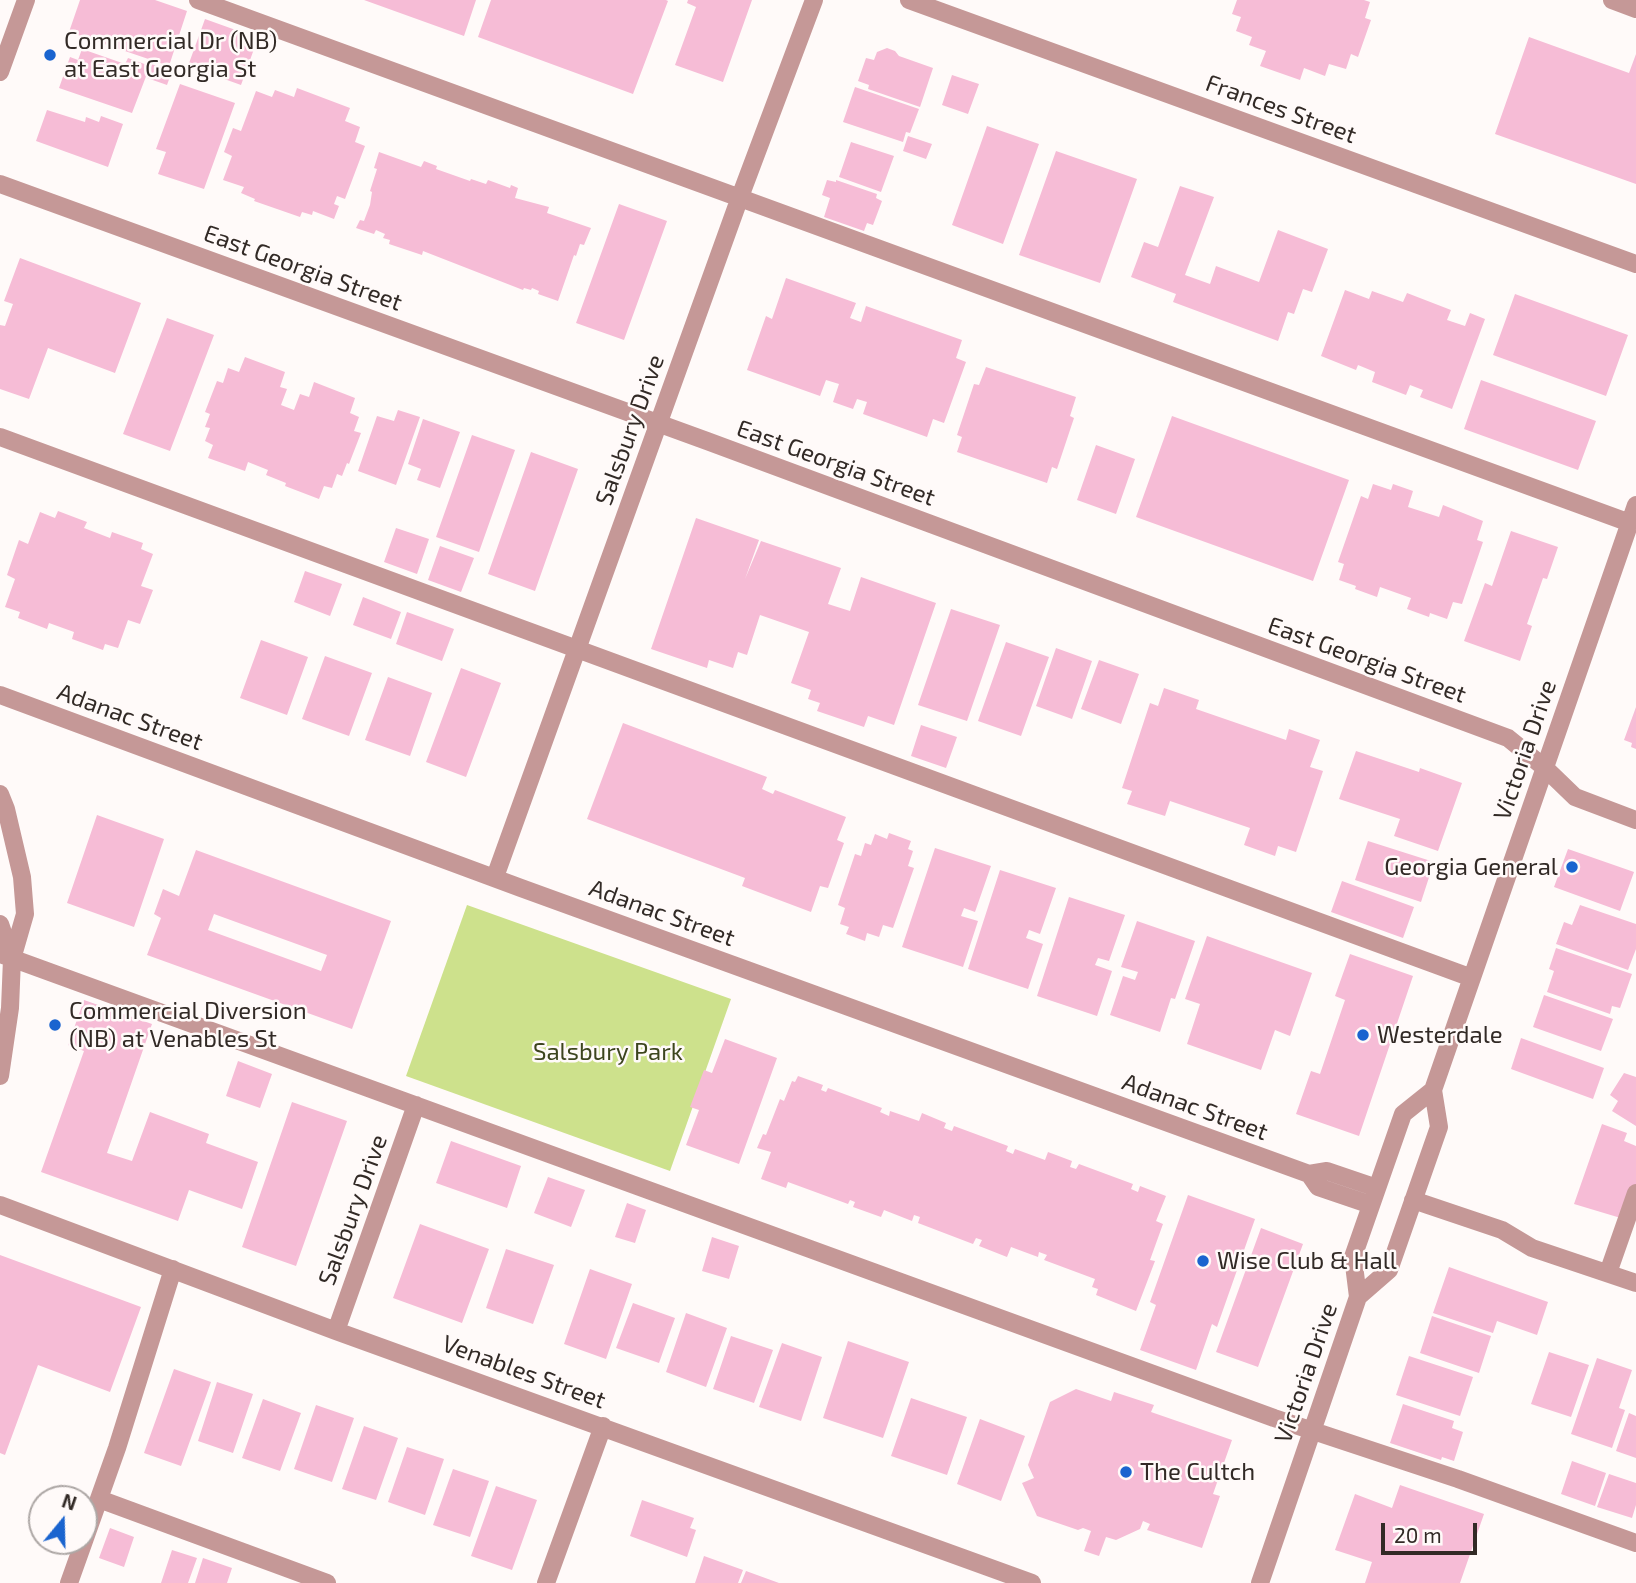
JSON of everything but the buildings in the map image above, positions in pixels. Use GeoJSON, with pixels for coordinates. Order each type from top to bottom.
{"type":"FeatureCollection","features":[{"type":"Feature","properties":{"kind":"street"},"geometry":{"type":"LineString","coordinates":[[0,72],[26,0]]}},
{"type":"Feature","properties":{"kind":"street"},"geometry":{"type":"LineString","coordinates":[[198,0],[1630,523]]}},
{"type":"Feature","properties":{"kind":"street","name":"Salsbury Drive"},"geometry":{"type":"LineString","coordinates":[[495,877],[740,197],[814,0]]}},
{"type":"Feature","properties":{"kind":"street","name":"Frances Street"},"geometry":{"type":"LineString","coordinates":[[909,0],[1636,264]]}},
{"type":"Feature","properties":{"kind":"street"},"geometry":{"type":"LineString","coordinates":[[1612,0],[1636,9]]}},
{"type":"Feature","properties":{"kind":"street","name":"East Georgia Street"},"geometry":{"type":"LineString","coordinates":[[0,184],[1508,738],[1575,797],[1636,820]]}},
{"type":"Feature","properties":{"kind":"street"},"geometry":{"type":"LineString","coordinates":[[0,437],[1472,978]]}},
{"type":"Feature","properties":{"kind":"street","name":"Victoria Drive"},"geometry":{"type":"LineString","coordinates":[[1358,1297],[1389,1270],[1439,1127],[1433,1090],[1636,505]]}},
{"type":"Feature","properties":{"kind":"street","name":"Adanac Street"},"geometry":{"type":"LineString","coordinates":[[0,695],[1309,1174],[1318,1187],[1374,1196]]}},
{"type":"Feature","properties":{"kind":"street"},"geometry":{"type":"LineString","coordinates":[[0,794],[22,877],[25,914],[6,957]]}},
{"type":"Feature","properties":{"kind":"street"},"geometry":{"type":"LineString","coordinates":[[0,924],[10,1008],[0,1076]]}},
{"type":"Feature","properties":{"kind":"street"},"geometry":{"type":"LineString","coordinates":[[6,957],[1312,1432],[1458,1479],[1636,1543]]}},
{"type":"Feature","properties":{"kind":"street","name":"Victoria Drive"},"geometry":{"type":"LineString","coordinates":[[1261,1583],[1358,1297],[1353,1257],[1374,1196],[1403,1114],[1433,1090]]}},
{"type":"Feature","properties":{"kind":"street","name":"Salsbury Drive"},"geometry":{"type":"LineString","coordinates":[[336,1331],[416,1105]]}},
{"type":"Feature","properties":{"kind":"street"},"geometry":{"type":"LineString","coordinates":[[1608,1273],[1636,1193]]}},
{"type":"Feature","properties":{"kind":"street"},"geometry":{"type":"LineString","coordinates":[[1413,1200],[1502,1230],[1532,1248],[1636,1283]]}},
{"type":"Feature","properties":{"kind":"street","name":"Venables Street"},"geometry":{"type":"LineString","coordinates":[[0,1205],[336,1331],[1032,1583]]}},
{"type":"Feature","properties":{"kind":"street"},"geometry":{"type":"LineString","coordinates":[[173,1269],[99,1499],[327,1583]]}},
{"type":"Feature","properties":{"kind":"street"},"geometry":{"type":"LineString","coordinates":[[546,1583],[603,1426]]}},
{"type":"Feature","properties":{"kind":"street"},"geometry":{"type":"LineString","coordinates":[[69,1583],[79,1555]]}},
{"type":"Feature","properties":{"kind":"green space","name":"Salsbury Park"},"geometry":{"type":"Polygon","coordinates":[[[467,905],[731,999],[670,1171],[406,1076],[467,905]]]}},
{"type":"Feature","properties":{"kind":"place","name":"Commercial Dr (NB) at East Georgia St"},"geometry":{"type":"Point","coordinates":[50,55]}},
{"type":"Feature","properties":{"kind":"place","name":"Georgia General"},"geometry":{"type":"Point","coordinates":[1572,867]}},
{"type":"Feature","properties":{"kind":"place","name":"Commercial Diversion (NB) at Venables St"},"geometry":{"type":"Point","coordinates":[55,1025]}},
{"type":"Feature","properties":{"kind":"place","name":"Westerdale"},"geometry":{"type":"Point","coordinates":[1363,1035]}},
{"type":"Feature","properties":{"kind":"place","name":"Wise Club & Hall"},"geometry":{"type":"Point","coordinates":[1203,1261]}},
{"type":"Feature","properties":{"kind":"place","name":"The Cultch"},"geometry":{"type":"Point","coordinates":[1126,1472]}}]}
